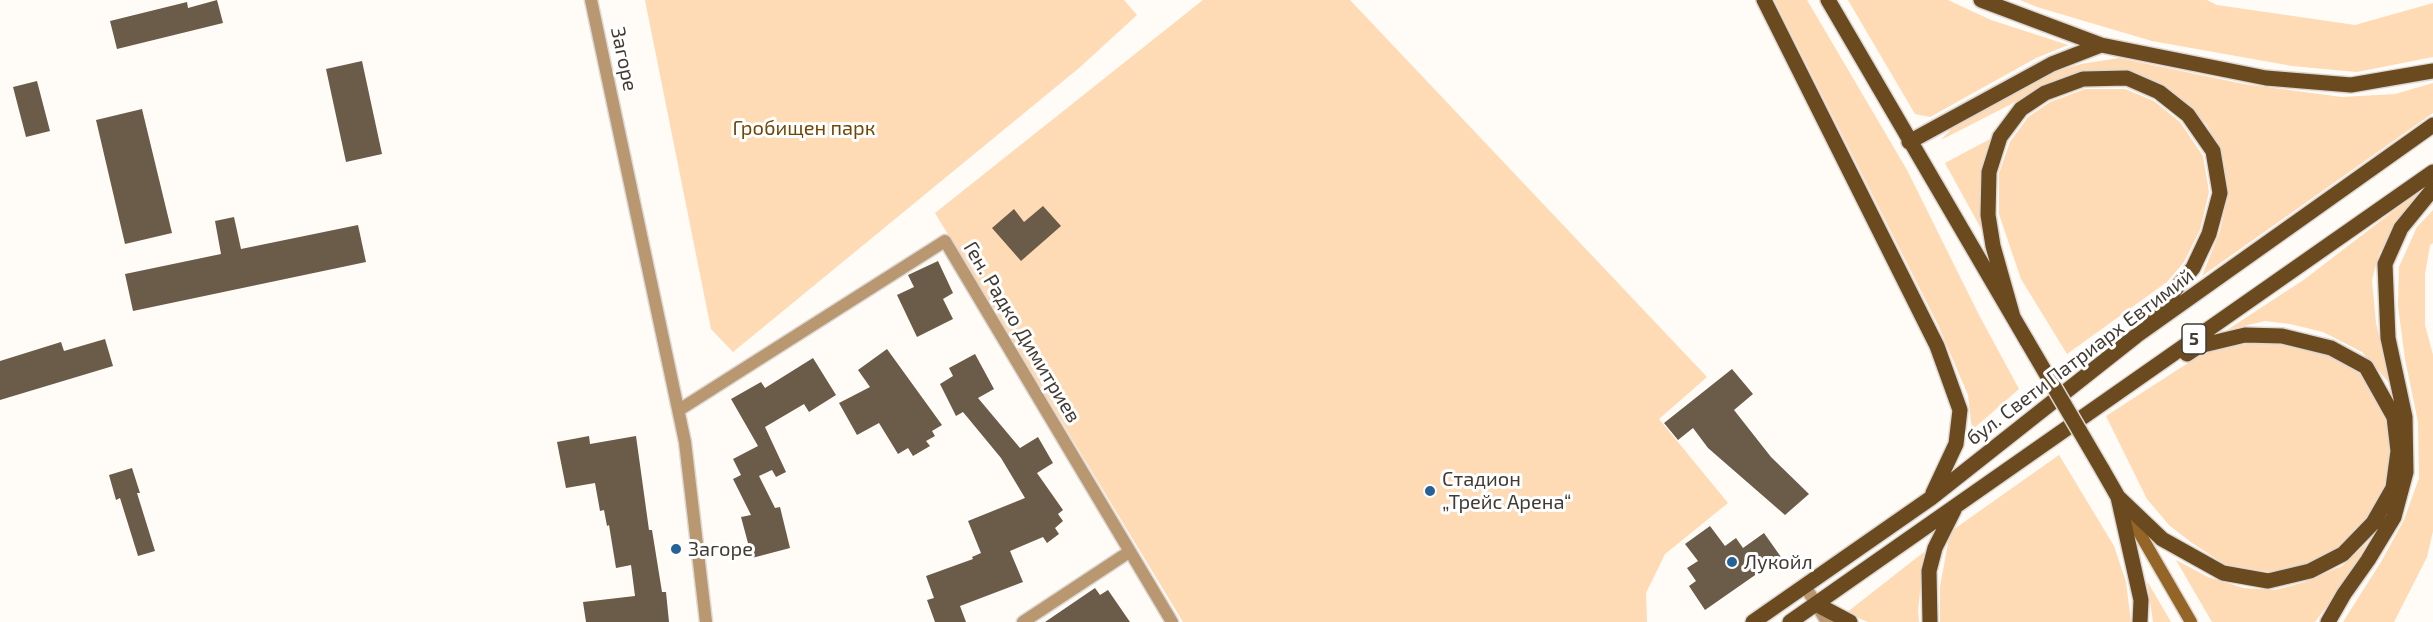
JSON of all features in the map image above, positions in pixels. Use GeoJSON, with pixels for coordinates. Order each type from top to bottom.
{"type":"FeatureCollection","features":[{"type":"Feature","properties":{"kind":"main road"},"geometry":{"type":"LineString","coordinates":[[1764,0],[1937,346],[1960,410],[1956,444],[1931,498]]}},
{"type":"Feature","properties":{"kind":"main road"},"geometry":{"type":"LineString","coordinates":[[1828,0],[2191,622]]}},
{"type":"Feature","properties":{"kind":"main road"},"geometry":{"type":"LineString","coordinates":[[1981,0],[2101,45],[2266,78],[2351,85],[2433,71]]}},
{"type":"Feature","properties":{"kind":"main road"},"geometry":{"type":"LineString","coordinates":[[1909,142],[2052,64],[2101,45]]}},
{"type":"Feature","properties":{"kind":"main road"},"geometry":{"type":"LineString","coordinates":[[2013,317],[1993,246],[1988,215],[1989,172],[2000,137],[2021,110],[2045,93],[2082,79],[2127,78],[2160,92],[2188,115],[2213,152],[2220,192],[2210,234],[2193,268],[2136,336]]}},
{"type":"Feature","properties":{"kind":"main road","name":"бул. Свети Патриарх Евтимий"},"geometry":{"type":"LineString","coordinates":[[1753,622],[1931,498],[2136,336],[2433,125]]}},
{"type":"Feature","properties":{"kind":"main road","name":"5"},"geometry":{"type":"LineString","coordinates":[[1930,622],[1929,571],[1935,548],[1955,507],[2433,172]]}},
{"type":"Feature","properties":{"kind":"main road"},"geometry":{"type":"LineString","coordinates":[[2328,622],[2394,517],[2406,472],[2405,417],[2388,338],[2385,264],[2401,228],[2433,189]]}},
{"type":"Feature","properties":{"kind":"main road"},"geometry":{"type":"LineString","coordinates":[[2117,393],[2199,346],[2245,335],[2282,336],[2331,348],[2366,367],[2394,417],[2398,451],[2393,488],[2373,523],[2343,554],[2310,571],[2268,581],[2223,573],[2162,539],[2118,497]]}},
{"type":"Feature","properties":{"kind":"main road"},"geometry":{"type":"LineString","coordinates":[[2118,497],[2141,600],[2140,622]]}},
{"type":"Feature","properties":{"kind":"main road"},"geometry":{"type":"LineString","coordinates":[[1790,622],[1955,507]]}},
{"type":"Feature","properties":{"kind":"main road"},"geometry":{"type":"LineString","coordinates":[[1816,604],[1850,622]]}},
{"type":"Feature","properties":{"kind":"street","name":"Загоре"},"geometry":{"type":"LineString","coordinates":[[591,0],[685,442],[706,622]]}},
{"type":"Feature","properties":{"kind":"street","name":"Ген. Радко Димитриев"},"geometry":{"type":"LineString","coordinates":[[679,410],[945,241],[1172,622]]}},
{"type":"Feature","properties":{"kind":"street"},"geometry":{"type":"LineString","coordinates":[[1023,622],[1129,552]]}},
{"type":"Feature","properties":{"kind":"street"},"geometry":{"type":"LineString","coordinates":[[1805,586],[1827,622]]}},
{"type":"Feature","properties":{"kind":"green space","name":"Гробищен парк"},"geometry":{"type":"Polygon","coordinates":[[[645,0],[1124,0],[1137,15],[1079,68],[733,352],[711,329],[645,0]]]}},
{"type":"Feature","properties":{"kind":"green space"},"geometry":{"type":"Polygon","coordinates":[[[1203,0],[1350,0],[1707,377],[1659,419],[1728,503],[1665,554],[1646,593],[1647,622],[1183,622],[935,213],[1203,0]]]}},
{"type":"Feature","properties":{"kind":"green space"},"geometry":{"type":"Polygon","coordinates":[[[1774,0],[1807,0],[1907,170],[1979,315],[2019,389],[1972,430],[1968,395],[1938,325],[1774,0]]]}},
{"type":"Feature","properties":{"kind":"green space"},"geometry":{"type":"Polygon","coordinates":[[[1848,0],[1948,0],[1991,20],[2068,45],[2036,58],[1930,117],[1915,114],[1848,0]]]}},
{"type":"Feature","properties":{"kind":"green space"},"geometry":{"type":"Polygon","coordinates":[[[2020,0],[2207,0],[2217,5],[2355,25],[2433,3],[2433,57],[2357,72],[2292,66],[2152,41],[2020,0]]]}},
{"type":"Feature","properties":{"kind":"green space"},"geometry":{"type":"Polygon","coordinates":[[[2119,58],[2244,84],[2342,97],[2395,94],[2433,83],[2433,113],[2202,276],[2220,231],[2227,199],[2224,160],[2207,125],[2184,101],[2154,80],[2127,72],[2088,71],[2075,74],[2054,82],[1941,140],[1955,125],[2057,71],[2081,64],[2119,58]]]}},
{"type":"Feature","properties":{"kind":"green space"},"geometry":{"type":"Polygon","coordinates":[[[2085,89],[2125,89],[2154,101],[2180,122],[2203,156],[2209,192],[2200,230],[2184,262],[2167,282],[2067,354],[2021,279],[1999,214],[1999,173],[2010,142],[2028,117],[2050,102],[2085,89]]]}},
{"type":"Feature","properties":{"kind":"green space"},"geometry":{"type":"Polygon","coordinates":[[[1992,138],[1984,234],[1945,163],[1992,138]]]}},
{"type":"Feature","properties":{"kind":"green space"},"geometry":{"type":"Polygon","coordinates":[[[2422,189],[2397,222],[2379,254],[2372,280],[2376,323],[2391,385],[2362,352],[2323,332],[2265,321],[2227,330],[2305,279],[2422,189]]]}},
{"type":"Feature","properties":{"kind":"green space"},"geometry":{"type":"Polygon","coordinates":[[[2433,210],[2433,243],[2430,245],[2425,274],[2425,325],[2433,355],[2433,531],[2427,557],[2394,622],[2343,622],[2381,562],[2404,520],[2419,478],[2418,422],[2405,359],[2398,306],[2399,267],[2417,227],[2433,210]]]}},
{"type":"Feature","properties":{"kind":"green space"},"geometry":{"type":"Polygon","coordinates":[[[2246,344],[2281,344],[2328,356],[2360,374],[2386,420],[2390,451],[2385,485],[2366,518],[2338,547],[2307,563],[2268,572],[2226,565],[2169,525],[2147,499],[2106,416],[2202,354],[2246,344]]]}},
{"type":"Feature","properties":{"kind":"green space"},"geometry":{"type":"Polygon","coordinates":[[[2059,455],[2114,546],[2126,582],[2131,622],[1940,622],[1940,587],[1950,532],[2059,455]]]}},
{"type":"Feature","properties":{"kind":"green space"},"geometry":{"type":"Polygon","coordinates":[[[2368,542],[2342,586],[2315,622],[2212,622],[2176,560],[2208,577],[2244,588],[2275,590],[2305,582],[2342,566],[2368,542]]]}},
{"type":"Feature","properties":{"kind":"green space"},"geometry":{"type":"Polygon","coordinates":[[[1924,552],[1919,622],[1868,622],[1846,613],[1924,552]]]}},
{"type":"Feature","properties":{"kind":"green space"},"geometry":{"type":"Polygon","coordinates":[[[2147,581],[2171,622],[2153,622],[2147,581]]]}},
{"type":"Feature","properties":{"kind":"building"},"geometry":{"type":"Polygon","coordinates":[[[217,0],[223,23],[117,49],[110,21],[187,2],[188,8],[217,0]]]}},
{"type":"Feature","properties":{"kind":"building"},"geometry":{"type":"Polygon","coordinates":[[[362,61],[382,154],[346,162],[326,69],[362,61]]]}},
{"type":"Feature","properties":{"kind":"building"},"geometry":{"type":"Polygon","coordinates":[[[37,81],[50,131],[26,137],[13,87],[37,81]]]}},
{"type":"Feature","properties":{"kind":"building"},"geometry":{"type":"Polygon","coordinates":[[[142,109],[172,233],[125,244],[96,120],[142,109]]]}},
{"type":"Feature","properties":{"kind":"building"},"geometry":{"type":"Polygon","coordinates":[[[1043,206],[1061,226],[1021,261],[992,228],[1014,209],[1024,222],[1043,206]]]}},
{"type":"Feature","properties":{"kind":"building"},"geometry":{"type":"Polygon","coordinates":[[[234,217],[241,249],[358,225],[366,262],[133,311],[125,274],[221,254],[215,221],[234,217]]]}},
{"type":"Feature","properties":{"kind":"building"},"geometry":{"type":"Polygon","coordinates":[[[938,261],[953,293],[943,299],[953,319],[917,337],[897,295],[914,287],[908,275],[938,261]]]}},
{"type":"Feature","properties":{"kind":"building"},"geometry":{"type":"Polygon","coordinates":[[[105,339],[113,366],[0,400],[0,361],[61,342],[64,351],[105,339]]]}},
{"type":"Feature","properties":{"kind":"building"},"geometry":{"type":"Polygon","coordinates":[[[887,349],[942,425],[932,431],[935,436],[926,441],[930,446],[913,456],[908,448],[898,454],[879,423],[857,435],[839,403],[870,387],[858,370],[887,349]]]}},
{"type":"Feature","properties":{"kind":"building"},"geometry":{"type":"Polygon","coordinates":[[[975,354],[994,389],[978,398],[1020,448],[1038,437],[1053,463],[1037,473],[1063,510],[1058,514],[1063,521],[1055,528],[1059,534],[1047,543],[1043,537],[1010,551],[1023,582],[960,606],[966,622],[935,622],[927,600],[934,598],[926,576],[973,559],[972,557],[981,553],[968,521],[1025,498],[1001,458],[963,412],[956,416],[940,384],[953,376],[949,368],[975,354]]]}},
{"type":"Feature","properties":{"kind":"building"},"geometry":{"type":"Polygon","coordinates":[[[813,358],[836,395],[809,412],[804,404],[765,427],[786,472],[776,477],[772,470],[759,476],[775,508],[780,507],[790,548],[752,558],[741,517],[751,515],[733,479],[741,475],[733,459],[758,446],[731,399],[761,382],[765,388],[813,358]]]}},
{"type":"Feature","properties":{"kind":"building"},"geometry":{"type":"Polygon","coordinates":[[[1732,369],[1753,394],[1734,410],[1771,457],[1809,494],[1785,515],[1708,448],[1693,428],[1678,440],[1664,423],[1732,369]]]}},
{"type":"Feature","properties":{"kind":"building"},"geometry":{"type":"Polygon","coordinates":[[[589,436],[590,444],[636,436],[649,530],[652,530],[662,592],[666,592],[669,622],[586,622],[583,602],[635,596],[631,565],[616,568],[609,525],[607,526],[604,510],[600,511],[595,483],[566,488],[557,442],[589,436]]]}},
{"type":"Feature","properties":{"kind":"building"},"geometry":{"type":"Polygon","coordinates":[[[132,468],[140,493],[137,493],[155,551],[138,556],[120,498],[116,500],[109,475],[132,468]]]}},
{"type":"Feature","properties":{"kind":"building"},"geometry":{"type":"Polygon","coordinates":[[[1710,526],[1725,546],[1736,538],[1743,548],[1764,533],[1781,557],[1705,610],[1689,586],[1696,581],[1687,568],[1698,561],[1685,544],[1710,526]]]}},
{"type":"Feature","properties":{"kind":"building"},"geometry":{"type":"Polygon","coordinates":[[[1095,588],[1100,595],[1108,590],[1130,622],[1045,622],[1095,588]]]}},
{"type":"Feature","properties":{"kind":"place","name":"Стадион „Трейс Арена“"},"geometry":{"type":"Point","coordinates":[1430,491]}},
{"type":"Feature","properties":{"kind":"place","name":"Загоре"},"geometry":{"type":"Point","coordinates":[676,549]}},
{"type":"Feature","properties":{"kind":"place","name":"Лукойл"},"geometry":{"type":"Point","coordinates":[1732,562]}}]}
